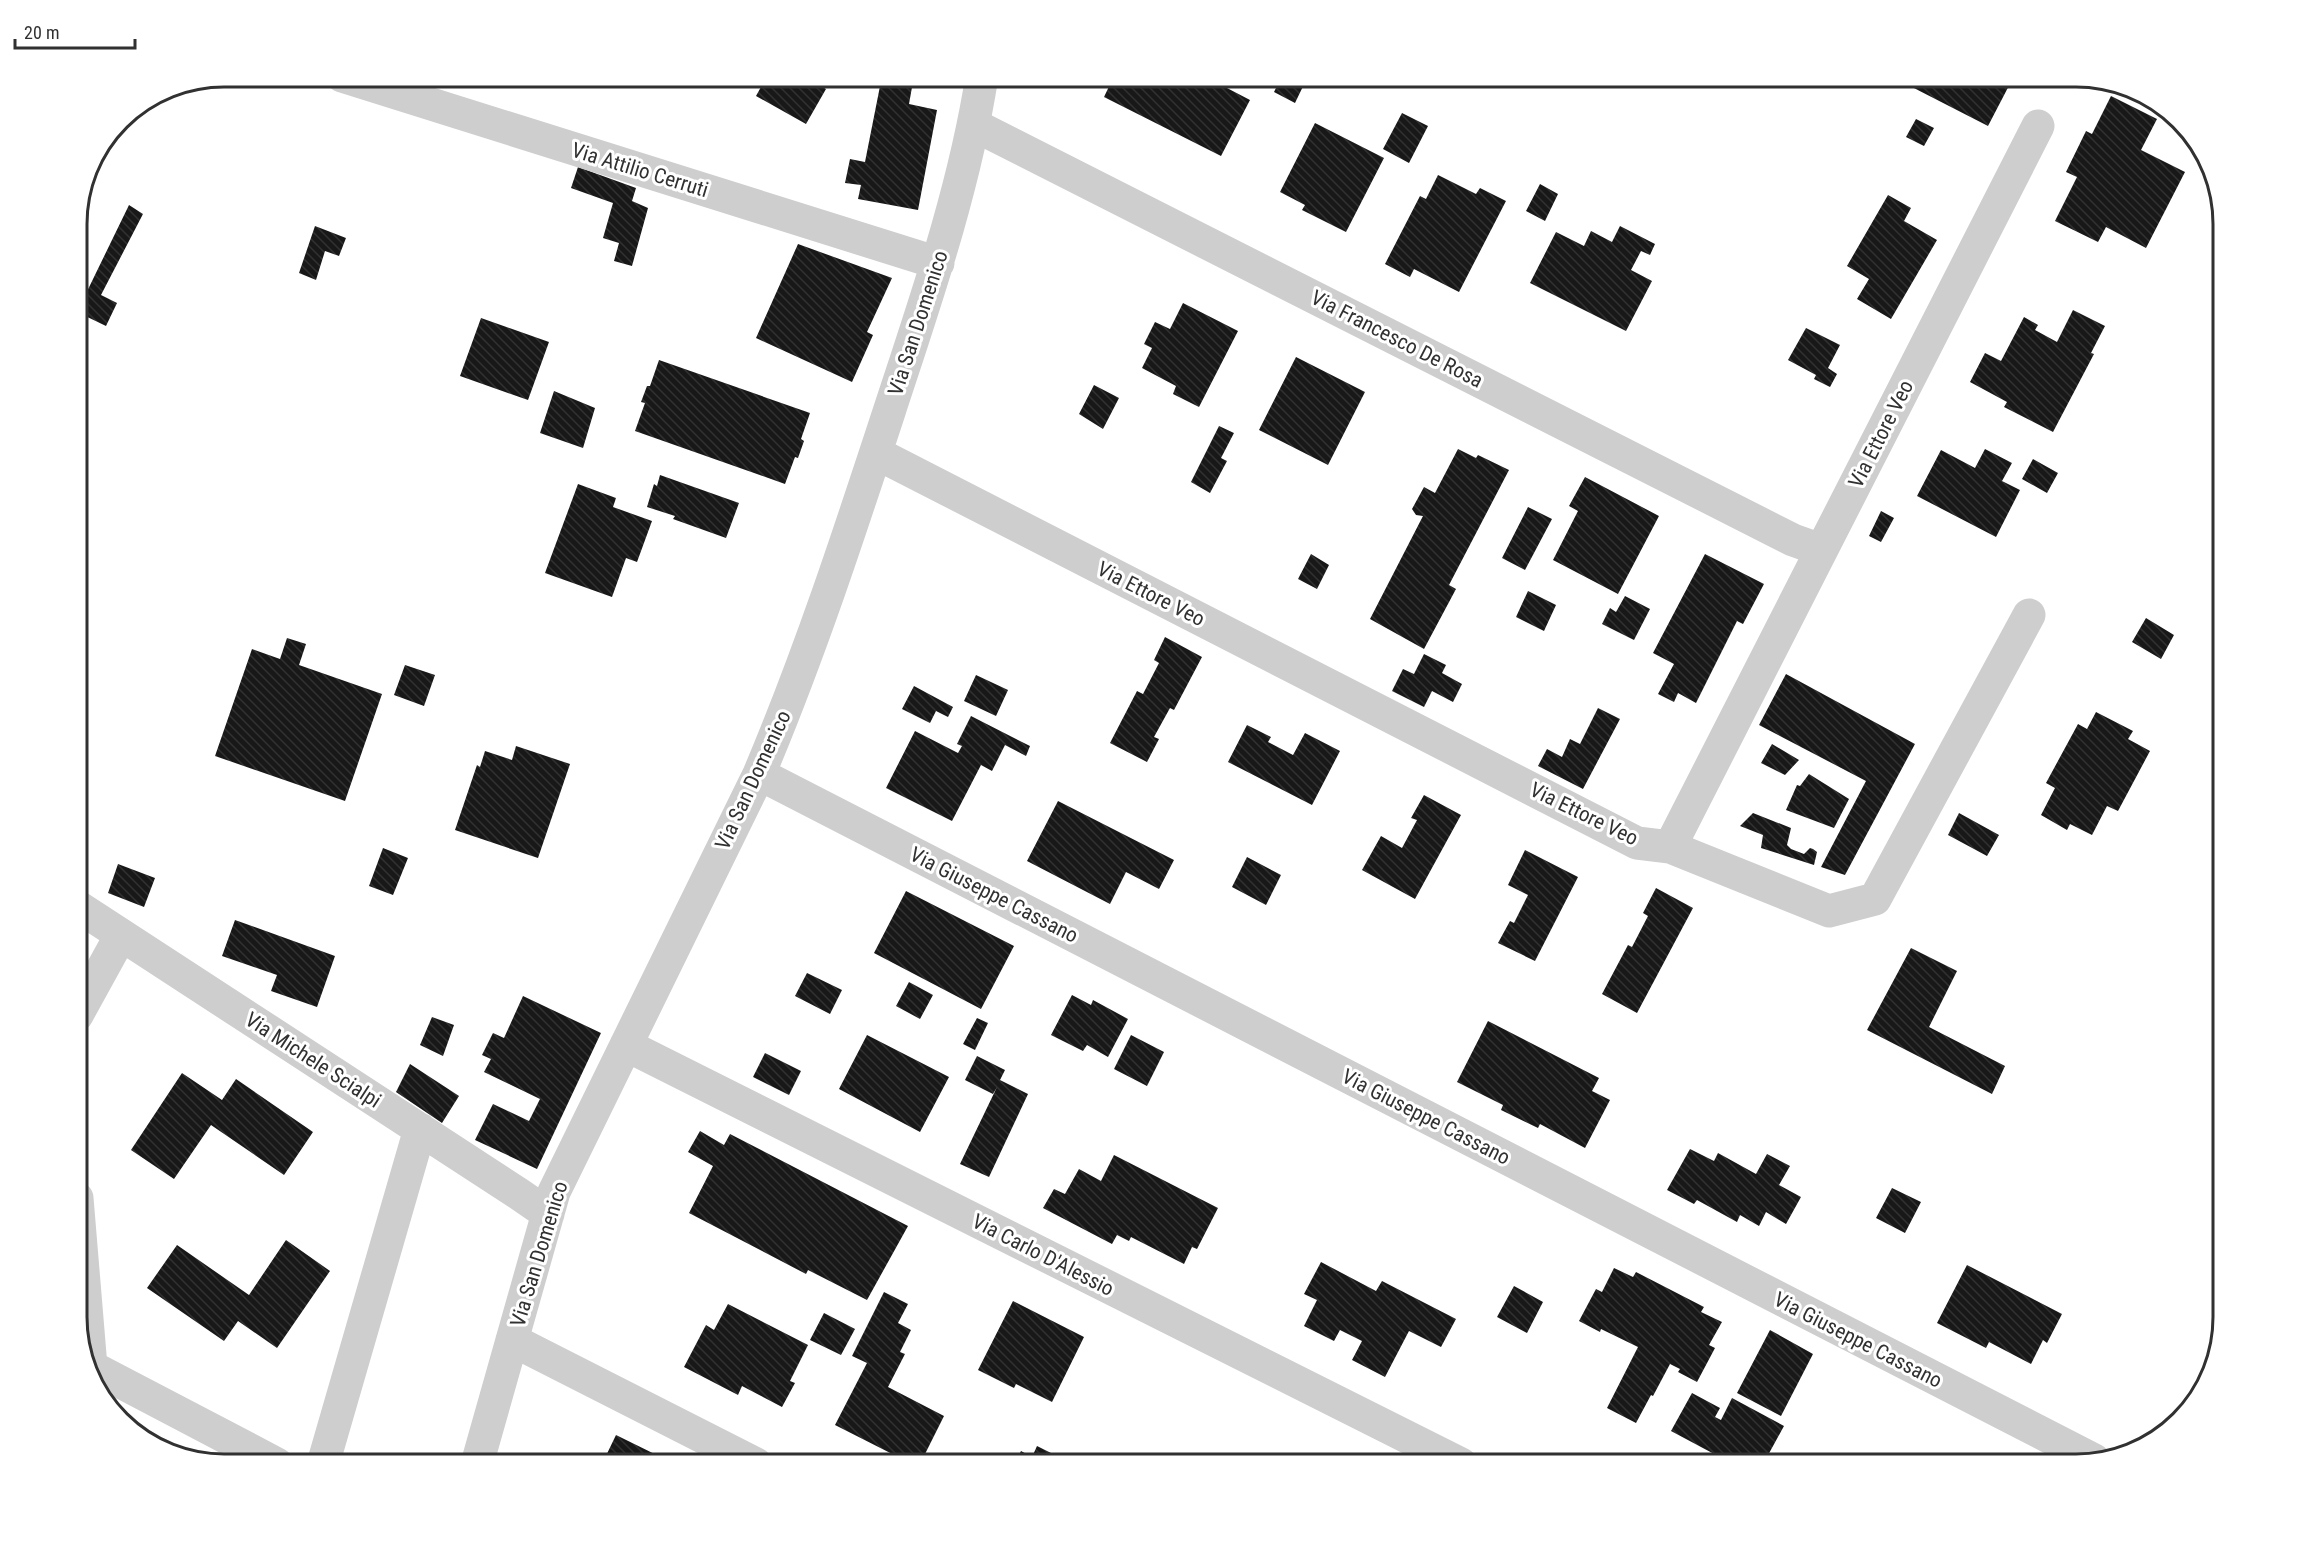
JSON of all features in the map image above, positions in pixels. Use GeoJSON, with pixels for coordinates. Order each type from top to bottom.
{"type":"FeatureCollection","features":[{"type":"Feature","properties":{"kind":"street","name":"Via Attilio Cerruti"},"geometry":{"type":"LineString","coordinates":[[377,87],[938,263]]}},
{"type":"Feature","properties":{"kind":"street","name":"Via San Domenico"},"geometry":{"type":"LineString","coordinates":[[480,1454],[554,1192],[759,774],[856,519],[938,263],[974,125],[976,87]]}},
{"type":"Feature","properties":{"kind":"street","name":"Via Francesco De Rosa"},"geometry":{"type":"LineString","coordinates":[[974,125],[1793,540],[1821,550]]}},
{"type":"Feature","properties":{"kind":"street","name":"Via Ettore Veo"},"geometry":{"type":"LineString","coordinates":[[876,453],[1637,843],[1670,847],[2038,126]]}},
{"type":"Feature","properties":{"kind":"street"},"geometry":{"type":"LineString","coordinates":[[1670,847],[1829,912],[1875,899],[2029,615]]}},
{"type":"Feature","properties":{"kind":"street","name":"Via Giuseppe Cassano"},"geometry":{"type":"LineString","coordinates":[[759,774],[2080,1454]]}},
{"type":"Feature","properties":{"kind":"street","name":"Via Michele Scialpi"},"geometry":{"type":"LineString","coordinates":[[87,913],[548,1215]]}},
{"type":"Feature","properties":{"kind":"street"},"geometry":{"type":"LineString","coordinates":[[87,997],[121,935]]}},
{"type":"Feature","properties":{"kind":"street","name":"Via Carlo D'Alessio"},"geometry":{"type":"LineString","coordinates":[[626,1046],[1441,1454]]}},
{"type":"Feature","properties":{"kind":"street"},"geometry":{"type":"LineString","coordinates":[[325,1454],[420,1129]]}},
{"type":"Feature","properties":{"kind":"street"},"geometry":{"type":"LineString","coordinates":[[512,1340],[736,1454]]}},
{"type":"Feature","properties":{"kind":"street"},"geometry":{"type":"LineString","coordinates":[[97,1370],[259,1454]]}},
{"type":"Feature","properties":{"kind":"building"},"geometry":{"type":"Polygon","coordinates":[[[761,87],[823,87],[826,89],[806,124],[756,96],[761,87]]]}},
{"type":"Feature","properties":{"kind":"building"},"geometry":{"type":"Polygon","coordinates":[[[880,87],[912,87],[909,104],[937,110],[918,210],[858,199],[861,185],[845,183],[850,159],[865,162],[880,87]]]}},
{"type":"Feature","properties":{"kind":"building"},"geometry":{"type":"Polygon","coordinates":[[[1109,87],[1225,87],[1250,100],[1221,156],[1104,97],[1109,87]]]}},
{"type":"Feature","properties":{"kind":"building"},"geometry":{"type":"Polygon","coordinates":[[[1274,87],[1303,87],[1295,103],[1274,92],[1276,88],[1274,87]]]}},
{"type":"Feature","properties":{"kind":"building"},"geometry":{"type":"Polygon","coordinates":[[[1912,87],[2008,87],[1988,126],[1912,87]]]}},
{"type":"Feature","properties":{"kind":"building"},"geometry":{"type":"Polygon","coordinates":[[[2111,96],[2157,119],[2141,150],[2185,172],[2146,248],[2106,227],[2098,242],[2055,221],[2077,177],[2066,172],[2086,131],[2092,134],[2111,96]]]}},
{"type":"Feature","properties":{"kind":"building"},"geometry":{"type":"Polygon","coordinates":[[[1402,113],[1428,126],[1409,163],[1383,149],[1402,113]]]}},
{"type":"Feature","properties":{"kind":"building"},"geometry":{"type":"Polygon","coordinates":[[[1916,119],[1934,128],[1924,146],[1906,137],[1916,119]]]}},
{"type":"Feature","properties":{"kind":"building"},"geometry":{"type":"Polygon","coordinates":[[[1315,123],[1384,158],[1346,232],[1302,210],[1305,205],[1280,192],[1315,123]]]}},
{"type":"Feature","properties":{"kind":"building"},"geometry":{"type":"Polygon","coordinates":[[[578,167],[636,188],[632,201],[648,208],[632,266],[614,261],[619,243],[603,238],[613,203],[571,188],[578,167]]]}},
{"type":"Feature","properties":{"kind":"building"},"geometry":{"type":"Polygon","coordinates":[[[1438,175],[1476,194],[1480,188],[1506,201],[1459,292],[1414,269],[1410,277],[1385,264],[1420,196],[1426,199],[1438,175]]]}},
{"type":"Feature","properties":{"kind":"building"},"geometry":{"type":"Polygon","coordinates":[[[1540,184],[1558,194],[1545,221],[1526,211],[1540,184]]]}},
{"type":"Feature","properties":{"kind":"building"},"geometry":{"type":"Polygon","coordinates":[[[1888,195],[1911,208],[1904,221],[1937,240],[1891,319],[1857,299],[1869,279],[1847,266],[1888,195]]]}},
{"type":"Feature","properties":{"kind":"building"},"geometry":{"type":"Polygon","coordinates":[[[129,205],[143,214],[101,295],[117,303],[106,326],[87,317],[87,291],[129,205]]]}},
{"type":"Feature","properties":{"kind":"building"},"geometry":{"type":"Polygon","coordinates":[[[315,226],[346,238],[339,256],[325,251],[316,280],[299,273],[315,226]]]}},
{"type":"Feature","properties":{"kind":"building"},"geometry":{"type":"Polygon","coordinates":[[[1620,226],[1655,244],[1650,255],[1641,251],[1631,270],[1652,281],[1626,331],[1530,283],[1556,232],[1584,246],[1591,231],[1612,242],[1620,226]]]}},
{"type":"Feature","properties":{"kind":"building"},"geometry":{"type":"Polygon","coordinates":[[[798,244],[892,278],[867,332],[873,335],[852,382],[756,338],[798,244]]]}},
{"type":"Feature","properties":{"kind":"building"},"geometry":{"type":"Polygon","coordinates":[[[1183,303],[1238,331],[1199,407],[1173,394],[1176,386],[1142,368],[1152,348],[1144,344],[1155,322],[1170,329],[1183,303]]]}},
{"type":"Feature","properties":{"kind":"building"},"geometry":{"type":"Polygon","coordinates":[[[2073,310],[2105,326],[2091,353],[2094,354],[2053,432],[2004,407],[2007,402],[1970,382],[1985,353],[2001,361],[2024,317],[2038,325],[2035,330],[2057,342],[2073,310]]]}},
{"type":"Feature","properties":{"kind":"building"},"geometry":{"type":"Polygon","coordinates":[[[481,318],[549,342],[528,400],[460,376],[481,318]]]}},
{"type":"Feature","properties":{"kind":"building"},"geometry":{"type":"Polygon","coordinates":[[[1806,328],[1840,345],[1828,368],[1837,374],[1830,387],[1814,379],[1816,375],[1788,360],[1806,328]]]}},
{"type":"Feature","properties":{"kind":"building"},"geometry":{"type":"Polygon","coordinates":[[[1296,357],[1365,392],[1328,465],[1259,430],[1296,357]]]}},
{"type":"Feature","properties":{"kind":"building"},"geometry":{"type":"Polygon","coordinates":[[[659,360],[810,413],[801,439],[804,441],[785,484],[635,431],[645,403],[641,402],[647,386],[650,386],[659,360]]]}},
{"type":"Feature","properties":{"kind":"building"},"geometry":{"type":"Polygon","coordinates":[[[1094,385],[1119,398],[1103,429],[1079,414],[1094,385]]]}},
{"type":"Feature","properties":{"kind":"building"},"geometry":{"type":"Polygon","coordinates":[[[554,391],[595,408],[583,448],[540,433],[554,391]]]}},
{"type":"Feature","properties":{"kind":"building"},"geometry":{"type":"Polygon","coordinates":[[[1219,426],[1234,433],[1221,458],[1227,461],[1210,493],[1191,482],[1219,426]]]}},
{"type":"Feature","properties":{"kind":"building"},"geometry":{"type":"Polygon","coordinates":[[[1458,449],[1476,458],[1478,455],[1509,470],[1449,585],[1456,589],[1424,649],[1370,619],[1423,516],[1416,515],[1412,509],[1424,487],[1435,493],[1458,449]]]}},
{"type":"Feature","properties":{"kind":"building"},"geometry":{"type":"Polygon","coordinates":[[[1985,449],[2012,463],[2002,481],[2020,490],[1996,537],[1917,496],[1941,450],[1975,468],[1985,449]]]}},
{"type":"Feature","properties":{"kind":"building"},"geometry":{"type":"Polygon","coordinates":[[[2033,459],[2058,473],[2047,493],[2022,479],[2033,459]]]}},
{"type":"Feature","properties":{"kind":"building"},"geometry":{"type":"Polygon","coordinates":[[[660,475],[739,503],[726,538],[673,519],[675,516],[647,507],[654,484],[657,486],[660,475]]]}},
{"type":"Feature","properties":{"kind":"building"},"geometry":{"type":"Polygon","coordinates":[[[1585,477],[1659,516],[1618,594],[1553,560],[1578,511],[1569,506],[1585,477]]]}},
{"type":"Feature","properties":{"kind":"building"},"geometry":{"type":"Polygon","coordinates":[[[578,484],[616,498],[613,507],[652,521],[637,562],[626,558],[612,597],[545,573],[578,484]]]}},
{"type":"Feature","properties":{"kind":"building"},"geometry":{"type":"Polygon","coordinates":[[[1528,507],[1552,519],[1525,570],[1502,558],[1528,507]]]}},
{"type":"Feature","properties":{"kind":"building"},"geometry":{"type":"Polygon","coordinates":[[[1881,511],[1894,518],[1881,542],[1869,536],[1881,511]]]}},
{"type":"Feature","properties":{"kind":"building"},"geometry":{"type":"Polygon","coordinates":[[[1311,554],[1329,565],[1317,589],[1298,579],[1311,554]]]}},
{"type":"Feature","properties":{"kind":"building"},"geometry":{"type":"Polygon","coordinates":[[[1705,554],[1764,584],[1743,624],[1737,621],[1696,703],[1678,693],[1674,702],[1658,694],[1674,664],[1653,653],[1705,554]]]}},
{"type":"Feature","properties":{"kind":"building"},"geometry":{"type":"Polygon","coordinates":[[[1528,591],[1556,605],[1544,631],[1516,617],[1528,591]]]}},
{"type":"Feature","properties":{"kind":"building"},"geometry":{"type":"Polygon","coordinates":[[[1625,596],[1650,609],[1634,640],[1602,624],[1610,608],[1616,612],[1625,596]]]}},
{"type":"Feature","properties":{"kind":"building"},"geometry":{"type":"Polygon","coordinates":[[[2146,618],[2174,635],[2161,659],[2132,642],[2146,618]]]}},
{"type":"Feature","properties":{"kind":"building"},"geometry":{"type":"Polygon","coordinates":[[[1165,637],[1202,657],[1174,710],[1170,708],[1154,737],[1159,739],[1147,762],[1110,743],[1137,691],[1143,694],[1159,663],[1154,660],[1165,637]]]}},
{"type":"Feature","properties":{"kind":"building"},"geometry":{"type":"Polygon","coordinates":[[[287,638],[306,644],[299,665],[382,694],[345,801],[215,756],[252,649],[280,659],[287,638]]]}},
{"type":"Feature","properties":{"kind":"building"},"geometry":{"type":"Polygon","coordinates":[[[1424,654],[1446,665],[1442,673],[1462,684],[1453,702],[1432,691],[1424,707],[1392,691],[1403,669],[1414,674],[1424,654]]]}},
{"type":"Feature","properties":{"kind":"building"},"geometry":{"type":"Polygon","coordinates":[[[405,665],[435,675],[424,706],[394,695],[405,665]]]}},
{"type":"Feature","properties":{"kind":"building"},"geometry":{"type":"Polygon","coordinates":[[[1786,674],[1915,744],[1845,875],[1821,867],[1866,781],[1759,725],[1786,674]]]}},
{"type":"Feature","properties":{"kind":"building"},"geometry":{"type":"Polygon","coordinates":[[[976,675],[1008,690],[996,716],[964,701],[976,675]]]}},
{"type":"Feature","properties":{"kind":"building"},"geometry":{"type":"Polygon","coordinates":[[[914,686],[953,707],[948,717],[936,711],[930,723],[902,709],[914,686]]]}},
{"type":"Feature","properties":{"kind":"building"},"geometry":{"type":"Polygon","coordinates":[[[1598,708],[1620,719],[1583,789],[1538,766],[1547,749],[1562,757],[1570,739],[1580,744],[1598,708]]]}},
{"type":"Feature","properties":{"kind":"building"},"geometry":{"type":"Polygon","coordinates":[[[2096,712],[2133,731],[2128,739],[2150,751],[2118,811],[2107,806],[2092,835],[2070,824],[2067,830],[2041,815],[2055,788],[2046,783],[2078,724],[2087,729],[2096,712]]]}},
{"type":"Feature","properties":{"kind":"building"},"geometry":{"type":"Polygon","coordinates":[[[971,716],[1030,746],[1026,756],[1005,745],[992,771],[981,765],[952,821],[886,788],[915,731],[958,753],[962,746],[957,744],[971,716]]]}},
{"type":"Feature","properties":{"kind":"building"},"geometry":{"type":"Polygon","coordinates":[[[1247,725],[1271,737],[1268,742],[1293,755],[1305,733],[1340,751],[1312,805],[1228,762],[1247,725]]]}},
{"type":"Feature","properties":{"kind":"building"},"geometry":{"type":"Polygon","coordinates":[[[1772,744],[1799,760],[1785,775],[1761,763],[1772,744]]]}},
{"type":"Feature","properties":{"kind":"building"},"geometry":{"type":"Polygon","coordinates":[[[516,746],[570,764],[538,858],[455,830],[477,765],[480,767],[485,751],[512,760],[516,746]]]}},
{"type":"Feature","properties":{"kind":"building"},"geometry":{"type":"Polygon","coordinates":[[[1809,774],[1849,799],[1834,828],[1786,810],[1797,785],[1800,786],[1809,774]]]}},
{"type":"Feature","properties":{"kind":"building"},"geometry":{"type":"Polygon","coordinates":[[[1424,795],[1461,815],[1415,899],[1362,870],[1381,836],[1402,848],[1417,820],[1411,818],[1424,795]]]}},
{"type":"Feature","properties":{"kind":"building"},"geometry":{"type":"Polygon","coordinates":[[[1058,801],[1174,860],[1159,889],[1126,872],[1110,904],[1027,861],[1058,801]]]}},
{"type":"Feature","properties":{"kind":"building"},"geometry":{"type":"Polygon","coordinates":[[[1753,813],[1791,828],[1787,845],[1804,854],[1810,848],[1813,849],[1817,852],[1814,865],[1761,848],[1763,835],[1740,826],[1753,813]]]}},
{"type":"Feature","properties":{"kind":"building"},"geometry":{"type":"Polygon","coordinates":[[[1959,813],[1999,835],[1987,856],[1948,835],[1959,813]]]}},
{"type":"Feature","properties":{"kind":"building"},"geometry":{"type":"Polygon","coordinates":[[[383,848],[408,858],[393,895],[369,886],[383,848]]]}},
{"type":"Feature","properties":{"kind":"building"},"geometry":{"type":"Polygon","coordinates":[[[1525,850],[1578,877],[1535,961],[1498,943],[1510,921],[1514,923],[1528,895],[1508,885],[1525,850]]]}},
{"type":"Feature","properties":{"kind":"building"},"geometry":{"type":"Polygon","coordinates":[[[1247,857],[1281,875],[1266,905],[1232,887],[1247,857]]]}},
{"type":"Feature","properties":{"kind":"building"},"geometry":{"type":"Polygon","coordinates":[[[118,864],[155,878],[144,907],[108,893],[118,864]]]}},
{"type":"Feature","properties":{"kind":"building"},"geometry":{"type":"Polygon","coordinates":[[[1656,888],[1693,908],[1637,1013],[1602,994],[1628,945],[1632,947],[1648,916],[1643,913],[1656,888]]]}},
{"type":"Feature","properties":{"kind":"building"},"geometry":{"type":"Polygon","coordinates":[[[906,891],[1014,946],[981,1009],[874,953],[906,891]]]}},
{"type":"Feature","properties":{"kind":"building"},"geometry":{"type":"Polygon","coordinates":[[[235,920],[335,956],[317,1007],[271,991],[277,975],[222,956],[235,920]]]}},
{"type":"Feature","properties":{"kind":"building"},"geometry":{"type":"Polygon","coordinates":[[[1911,948],[1957,971],[1929,1027],[2005,1066],[1992,1094],[1867,1030],[1911,948]]]}},
{"type":"Feature","properties":{"kind":"building"},"geometry":{"type":"Polygon","coordinates":[[[807,973],[842,990],[830,1014],[795,996],[807,973]]]}},
{"type":"Feature","properties":{"kind":"building"},"geometry":{"type":"Polygon","coordinates":[[[909,982],[933,995],[920,1019],[896,1006],[909,982]]]}},
{"type":"Feature","properties":{"kind":"building"},"geometry":{"type":"Polygon","coordinates":[[[1072,995],[1091,1005],[1093,1000],[1128,1019],[1108,1057],[1087,1045],[1083,1051],[1051,1035],[1072,995]]]}},
{"type":"Feature","properties":{"kind":"building"},"geometry":{"type":"Polygon","coordinates":[[[523,996],[601,1033],[537,1169],[475,1140],[493,1104],[529,1121],[540,1099],[484,1072],[491,1059],[482,1055],[493,1033],[504,1038],[523,996]]]}},
{"type":"Feature","properties":{"kind":"building"},"geometry":{"type":"Polygon","coordinates":[[[432,1017],[454,1025],[443,1056],[420,1045],[432,1017]]]}},
{"type":"Feature","properties":{"kind":"building"},"geometry":{"type":"Polygon","coordinates":[[[977,1018],[988,1023],[975,1050],[963,1044],[977,1018]]]}},
{"type":"Feature","properties":{"kind":"building"},"geometry":{"type":"Polygon","coordinates":[[[1488,1021],[1599,1078],[1592,1091],[1610,1100],[1585,1148],[1540,1124],[1538,1128],[1501,1110],[1503,1105],[1457,1082],[1488,1021]]]}},
{"type":"Feature","properties":{"kind":"building"},"geometry":{"type":"Polygon","coordinates":[[[867,1035],[949,1077],[920,1132],[839,1089],[867,1035]]]}},
{"type":"Feature","properties":{"kind":"building"},"geometry":{"type":"Polygon","coordinates":[[[1131,1035],[1164,1052],[1147,1086],[1114,1069],[1131,1035]]]}},
{"type":"Feature","properties":{"kind":"building"},"geometry":{"type":"Polygon","coordinates":[[[765,1053],[801,1071],[789,1095],[753,1077],[765,1053]]]}},
{"type":"Feature","properties":{"kind":"building"},"geometry":{"type":"Polygon","coordinates":[[[977,1056],[1005,1070],[1000,1080],[1028,1094],[989,1177],[960,1164],[997,1087],[993,1094],[965,1080],[977,1056]]]}},
{"type":"Feature","properties":{"kind":"building"},"geometry":{"type":"Polygon","coordinates":[[[410,1064],[459,1096],[442,1123],[396,1092],[410,1064]]]}},
{"type":"Feature","properties":{"kind":"building"},"geometry":{"type":"Polygon","coordinates":[[[182,1073],[222,1100],[236,1079],[313,1132],[284,1175],[211,1125],[174,1179],[131,1150],[182,1073]]]}},
{"type":"Feature","properties":{"kind":"building"},"geometry":{"type":"Polygon","coordinates":[[[700,1131],[724,1145],[730,1134],[908,1226],[867,1300],[808,1270],[806,1274],[689,1213],[713,1166],[688,1152],[700,1131]]]}},
{"type":"Feature","properties":{"kind":"building"},"geometry":{"type":"Polygon","coordinates":[[[1690,1149],[1714,1161],[1718,1153],[1756,1174],[1767,1154],[1790,1166],[1779,1185],[1801,1197],[1786,1224],[1766,1212],[1759,1226],[1740,1215],[1737,1222],[1697,1200],[1694,1204],[1667,1190],[1690,1149]]]}},
{"type":"Feature","properties":{"kind":"building"},"geometry":{"type":"Polygon","coordinates":[[[1114,1155],[1218,1208],[1197,1249],[1192,1247],[1184,1264],[1131,1237],[1129,1241],[1117,1235],[1112,1244],[1043,1208],[1054,1189],[1065,1194],[1079,1169],[1101,1181],[1114,1155]]]}},
{"type":"Feature","properties":{"kind":"building"},"geometry":{"type":"Polygon","coordinates":[[[1892,1188],[1921,1202],[1905,1233],[1876,1218],[1892,1188]]]}},
{"type":"Feature","properties":{"kind":"building"},"geometry":{"type":"Polygon","coordinates":[[[286,1240],[330,1271],[277,1348],[238,1321],[224,1341],[147,1288],[177,1245],[249,1295],[286,1240]]]}},
{"type":"Feature","properties":{"kind":"building"},"geometry":{"type":"Polygon","coordinates":[[[1321,1262],[1376,1291],[1382,1281],[1456,1319],[1441,1347],[1409,1331],[1385,1377],[1352,1360],[1362,1341],[1340,1330],[1334,1341],[1304,1326],[1317,1300],[1304,1294],[1321,1262]]]}},
{"type":"Feature","properties":{"kind":"building"},"geometry":{"type":"Polygon","coordinates":[[[1967,1265],[2062,1314],[2047,1343],[2043,1340],[2031,1364],[1989,1342],[1986,1348],[1937,1323],[1967,1265]]]}},
{"type":"Feature","properties":{"kind":"building"},"geometry":{"type":"Polygon","coordinates":[[[1614,1268],[1633,1277],[1636,1272],[1704,1307],[1701,1312],[1722,1322],[1709,1345],[1715,1348],[1697,1382],[1678,1372],[1680,1369],[1670,1364],[1636,1423],[1607,1408],[1638,1347],[1579,1321],[1596,1289],[1602,1292],[1614,1268]]]}},
{"type":"Feature","properties":{"kind":"building"},"geometry":{"type":"Polygon","coordinates":[[[1514,1286],[1543,1302],[1527,1333],[1497,1317],[1514,1286]]]}},
{"type":"Feature","properties":{"kind":"building"},"geometry":{"type":"Polygon","coordinates":[[[884,1292],[908,1304],[898,1323],[911,1330],[900,1352],[905,1354],[888,1387],[944,1416],[925,1454],[892,1454],[835,1425],[867,1363],[852,1356],[884,1292]]]}},
{"type":"Feature","properties":{"kind":"building"},"geometry":{"type":"Polygon","coordinates":[[[1013,1301],[1084,1337],[1052,1402],[1016,1384],[1014,1388],[978,1370],[1013,1301]]]}},
{"type":"Feature","properties":{"kind":"building"},"geometry":{"type":"Polygon","coordinates":[[[728,1304],[808,1345],[790,1381],[795,1383],[782,1407],[742,1386],[738,1395],[684,1367],[706,1325],[714,1330],[728,1304]]]}},
{"type":"Feature","properties":{"kind":"building"},"geometry":{"type":"Polygon","coordinates":[[[824,1313],[855,1329],[841,1355],[810,1340],[824,1313]]]}},
{"type":"Feature","properties":{"kind":"building"},"geometry":{"type":"Polygon","coordinates":[[[1770,1330],[1813,1354],[1781,1416],[1737,1393],[1770,1330]]]}},
{"type":"Feature","properties":{"kind":"building"},"geometry":{"type":"Polygon","coordinates":[[[1692,1393],[1720,1408],[1715,1417],[1721,1420],[1732,1398],[1784,1426],[1769,1454],[1714,1454],[1671,1431],[1692,1393]]]}},
{"type":"Feature","properties":{"kind":"building"},"geometry":{"type":"Polygon","coordinates":[[[616,1435],[655,1454],[607,1454],[616,1435]]]}},
{"type":"Feature","properties":{"kind":"building"},"geometry":{"type":"Polygon","coordinates":[[[1037,1446],[1053,1454],[1033,1454],[1037,1446]]]}}]}
